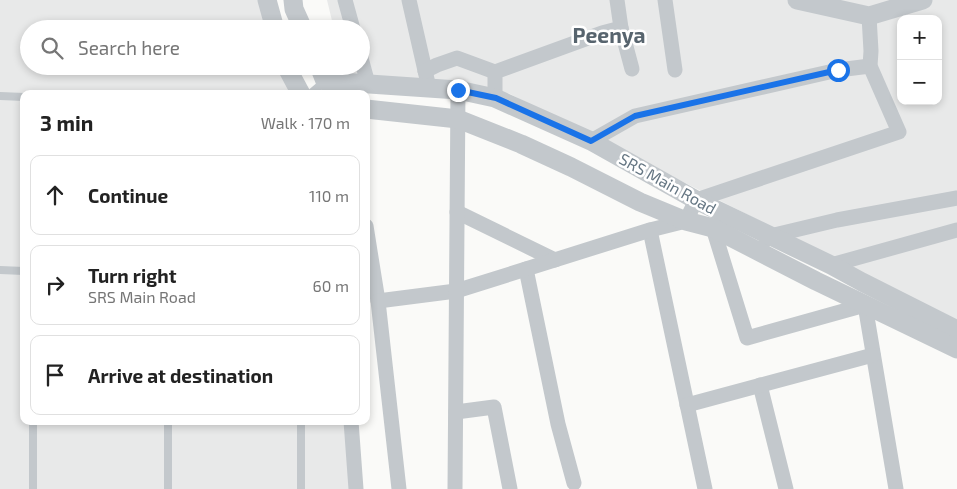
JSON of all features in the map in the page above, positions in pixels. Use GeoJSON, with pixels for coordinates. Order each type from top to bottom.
{"type":"FeatureCollection","features":[{"type":"Feature","properties":{"kind":"street"},"geometry":{"type":"LineString","coordinates":[[267,0],[273,20]]}},
{"type":"Feature","properties":{"kind":"street"},"geometry":{"type":"LineString","coordinates":[[293,0],[294,10],[299,20]]}},
{"type":"Feature","properties":{"kind":"street"},"geometry":{"type":"LineString","coordinates":[[345,0],[351,20]]}},
{"type":"Feature","properties":{"kind":"street"},"geometry":{"type":"LineString","coordinates":[[409,0],[427,80]]}},
{"type":"Feature","properties":{"kind":"street"},"geometry":{"type":"LineString","coordinates":[[617,0],[621,28],[632,69]]}},
{"type":"Feature","properties":{"kind":"street"},"geometry":{"type":"LineString","coordinates":[[665,0],[675,70]]}},
{"type":"Feature","properties":{"kind":"street"},"geometry":{"type":"LineString","coordinates":[[797,0],[869,16],[923,0]]}},
{"type":"Feature","properties":{"kind":"street"},"geometry":{"type":"LineString","coordinates":[[378,301],[456,291],[686,220],[696,200],[899,132],[870,66],[869,16]]}},
{"type":"Feature","properties":{"kind":"street"},"geometry":{"type":"LineString","coordinates":[[427,80],[437,65],[457,58],[495,72],[621,28]]}},
{"type":"Feature","properties":{"kind":"street"},"geometry":{"type":"LineString","coordinates":[[591,141],[635,116],[838,70],[870,66]]}},
{"type":"Feature","properties":{"kind":"street"},"geometry":{"type":"LineString","coordinates":[[495,72],[496,98]]}},
{"type":"Feature","properties":{"kind":"street"},"geometry":{"type":"LineString","coordinates":[[291,75],[299,90]]}},
{"type":"Feature","properties":{"kind":"street","name":"SRS Main Road"},"geometry":{"type":"LineString","coordinates":[[327,75],[368,84],[427,80],[458,90],[496,98],[591,141],[696,200],[830,265],[957,330]]}},
{"type":"Feature","properties":{"kind":"street"},"geometry":{"type":"LineString","coordinates":[[366,75],[368,84]]}},
{"type":"Feature","properties":{"kind":"street"},"geometry":{"type":"LineString","coordinates":[[455,489],[458,90]]}},
{"type":"Feature","properties":{"kind":"street"},"geometry":{"type":"LineString","coordinates":[[370,109],[458,119],[521,144],[640,202],[686,220],[713,228],[756,251],[957,349]]}},
{"type":"Feature","properties":{"kind":"street"},"geometry":{"type":"LineString","coordinates":[[756,251],[770,236],[837,220],[957,198]]}},
{"type":"Feature","properties":{"kind":"street"},"geometry":{"type":"LineString","coordinates":[[457,212],[555,260]]}},
{"type":"Feature","properties":{"kind":"street"},"geometry":{"type":"LineString","coordinates":[[713,228],[747,338],[865,305]]}},
{"type":"Feature","properties":{"kind":"street"},"geometry":{"type":"LineString","coordinates":[[650,230],[705,489]]}},
{"type":"Feature","properties":{"kind":"street"},"geometry":{"type":"LineString","coordinates":[[830,265],[957,230]]}},
{"type":"Feature","properties":{"kind":"street"},"geometry":{"type":"LineString","coordinates":[[370,251],[378,301],[399,489]]}},
{"type":"Feature","properties":{"kind":"street"},"geometry":{"type":"LineString","coordinates":[[526,269],[558,424],[574,483]]}},
{"type":"Feature","properties":{"kind":"street"},"geometry":{"type":"LineString","coordinates":[[865,305],[896,489]]}},
{"type":"Feature","properties":{"kind":"street"},"geometry":{"type":"LineString","coordinates":[[687,405],[873,355]]}},
{"type":"Feature","properties":{"kind":"street"},"geometry":{"type":"LineString","coordinates":[[760,385],[786,489]]}},
{"type":"Feature","properties":{"kind":"street"},"geometry":{"type":"LineString","coordinates":[[456,412],[494,407],[510,489]]}},
{"type":"Feature","properties":{"kind":"street"},"geometry":{"type":"LineString","coordinates":[[351,425],[356,489]]}},
{"type":"Feature","properties":{"kind":"lane","name":"SRS Main Road"},"geometry":{"type":"LineString","coordinates":[[312,90],[321,75]]}},
{"type":"Feature","properties":{"kind":"lane"},"geometry":{"type":"LineString","coordinates":[[0,96],[20,98]]}},
{"type":"Feature","properties":{"kind":"lane"},"geometry":{"type":"LineString","coordinates":[[0,270],[20,271]]}},
{"type":"Feature","properties":{"kind":"lane"},"geometry":{"type":"LineString","coordinates":[[33,425],[33,489]]}},
{"type":"Feature","properties":{"kind":"lane"},"geometry":{"type":"LineString","coordinates":[[168,425],[168,489]]}},
{"type":"Feature","properties":{"kind":"lane"},"geometry":{"type":"LineString","coordinates":[[301,425],[301,489]]}},
{"type":"Feature","properties":{"kind":"shaded area"},"geometry":{"type":"Polygon","coordinates":[[[0,0],[264,0],[270,20],[20,20],[20,75],[285,75],[290,90],[20,90],[20,425],[345,425],[351,489],[0,489],[0,0]]]}},
{"type":"Feature","properties":{"kind":"shaded area"},"geometry":{"type":"Polygon","coordinates":[[[327,0],[957,0],[957,321],[508,93],[346,87],[344,75],[370,75],[370,20],[332,20],[327,0]]]}},
{"type":"Feature","properties":{"kind":"district","name":"Peenya"},"geometry":{"type":"Point","coordinates":[609,34]}},
{"type":"Feature","properties":{"kind":"route"},"geometry":{"type":"LineString","coordinates":[[458,90],[496,98],[591,141],[635,116],[838,70]]}}]}
